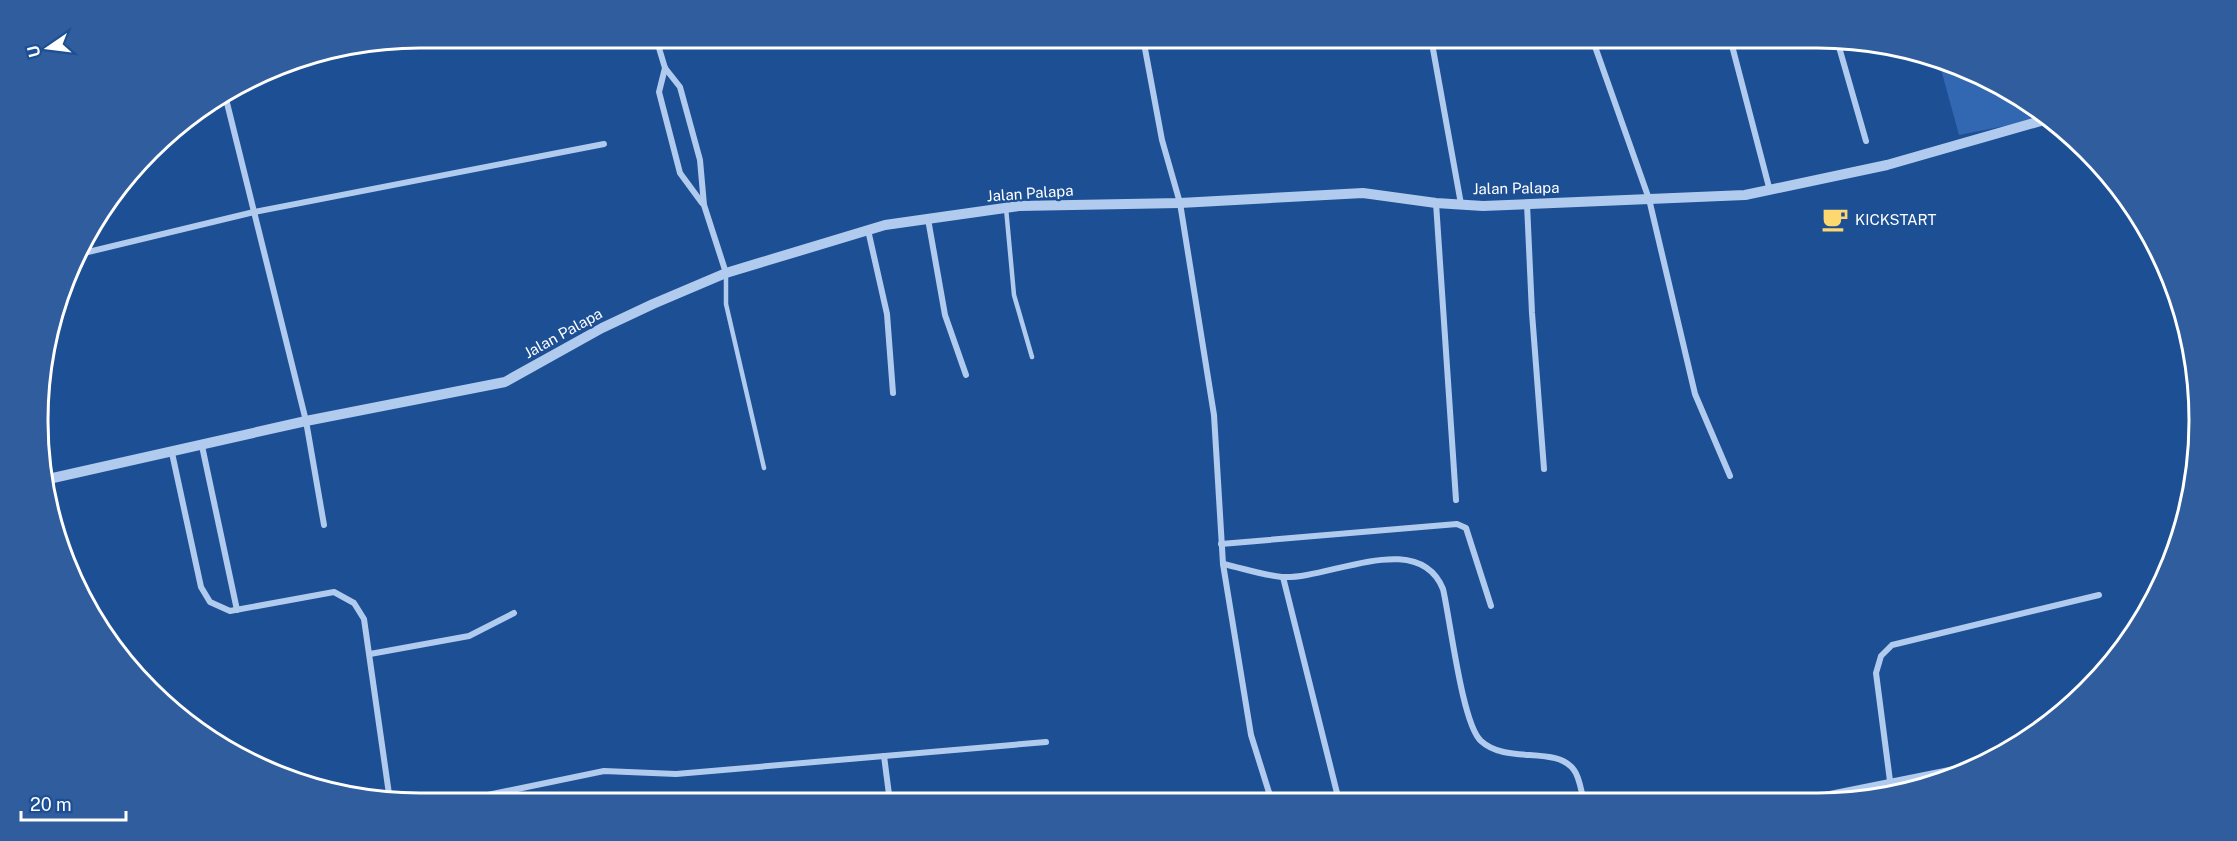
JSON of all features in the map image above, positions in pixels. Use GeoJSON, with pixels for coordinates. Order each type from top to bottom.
{"type":"FeatureCollection","features":[{"type":"Feature","properties":{"kind":"street"},"geometry":{"type":"LineString","coordinates":[[659,48],[665,68],[680,87],[700,160],[704,205],[726,273]]}},
{"type":"Feature","properties":{"kind":"street"},"geometry":{"type":"LineString","coordinates":[[1145,48],[1162,140],[1180,203],[1214,415],[1222,564],[1251,735],[1269,793]]}},
{"type":"Feature","properties":{"kind":"street"},"geometry":{"type":"LineString","coordinates":[[1433,48],[1461,204]]}},
{"type":"Feature","properties":{"kind":"street"},"geometry":{"type":"LineString","coordinates":[[1595,48],[1648,199],[1695,394],[1730,476]]}},
{"type":"Feature","properties":{"kind":"street"},"geometry":{"type":"LineString","coordinates":[[1733,48],[1770,191]]}},
{"type":"Feature","properties":{"kind":"street"},"geometry":{"type":"LineString","coordinates":[[1840,49],[1866,141]]}},
{"type":"Feature","properties":{"kind":"street"},"geometry":{"type":"LineString","coordinates":[[665,68],[659,92],[680,173],[704,205]]}},
{"type":"Feature","properties":{"kind":"street"},"geometry":{"type":"LineString","coordinates":[[227,103],[306,421],[324,525]]}},
{"type":"Feature","properties":{"kind":"street","name":"Jalan Palapa"},"geometry":{"type":"LineString","coordinates":[[53,478],[306,421],[505,382],[602,328],[726,273],[885,225],[1006,208],[1180,203],[1363,193],[1436,203],[1483,206],[1745,195],[1887,165],[2038,122]]}},
{"type":"Feature","properties":{"kind":"street"},"geometry":{"type":"LineString","coordinates":[[88,252],[254,212],[604,144]]}},
{"type":"Feature","properties":{"kind":"street"},"geometry":{"type":"LineString","coordinates":[[1436,203],[1456,500]]}},
{"type":"Feature","properties":{"kind":"street"},"geometry":{"type":"LineString","coordinates":[[1527,204],[1532,313],[1544,469]]}},
{"type":"Feature","properties":{"kind":"street"},"geometry":{"type":"LineString","coordinates":[[928,219],[945,315],[966,375]]}},
{"type":"Feature","properties":{"kind":"street"},"geometry":{"type":"LineString","coordinates":[[868,230],[887,314],[893,393]]}},
{"type":"Feature","properties":{"kind":"street"},"geometry":{"type":"LineString","coordinates":[[202,446],[237,610]]}},
{"type":"Feature","properties":{"kind":"street"},"geometry":{"type":"LineString","coordinates":[[172,453],[201,587],[210,603],[230,611],[334,592],[354,603],[364,619],[389,791]]}},
{"type":"Feature","properties":{"kind":"street"},"geometry":{"type":"LineString","coordinates":[[1221,544],[1457,524],[1466,528],[1491,606]]}},
{"type":"Feature","properties":{"kind":"street"},"geometry":{"type":"LineString","coordinates":[[1222,564],[1283,577],[1388,559],[1415,561],[1427,566],[1437,573],[1443,589],[1466,702],[1479,740],[1499,753],[1562,758],[1575,771],[1582,793]]}},
{"type":"Feature","properties":{"kind":"street"},"geometry":{"type":"LineString","coordinates":[[1283,577],[1337,793]]}},
{"type":"Feature","properties":{"kind":"street"},"geometry":{"type":"LineString","coordinates":[[1890,781],[1876,673],[1881,656],[1892,645],[2099,596]]}},
{"type":"Feature","properties":{"kind":"street"},"geometry":{"type":"LineString","coordinates":[[370,654],[469,636],[514,613]]}},
{"type":"Feature","properties":{"kind":"street"},"geometry":{"type":"LineString","coordinates":[[497,793],[604,771],[676,774],[1046,741]]}},
{"type":"Feature","properties":{"kind":"street"},"geometry":{"type":"LineString","coordinates":[[884,756],[889,793]]}},
{"type":"Feature","properties":{"kind":"street"},"geometry":{"type":"LineString","coordinates":[[1837,792],[1941,771]]}},
{"type":"Feature","properties":{"kind":"lane"},"geometry":{"type":"LineString","coordinates":[[1006,208],[1014,295],[1032,357]]}},
{"type":"Feature","properties":{"kind":"lane"},"geometry":{"type":"LineString","coordinates":[[726,273],[726,303],[764,468]]}},
{"type":"Feature","properties":{"kind":"shaded area"},"geometry":{"type":"Polygon","coordinates":[[[1941,70],[1981,86],[2036,120],[1959,135],[1941,70]]]}},
{"type":"Feature","properties":{"kind":"place","name":"KICKSTART"},"geometry":{"type":"Point","coordinates":[1835,219]}}]}
